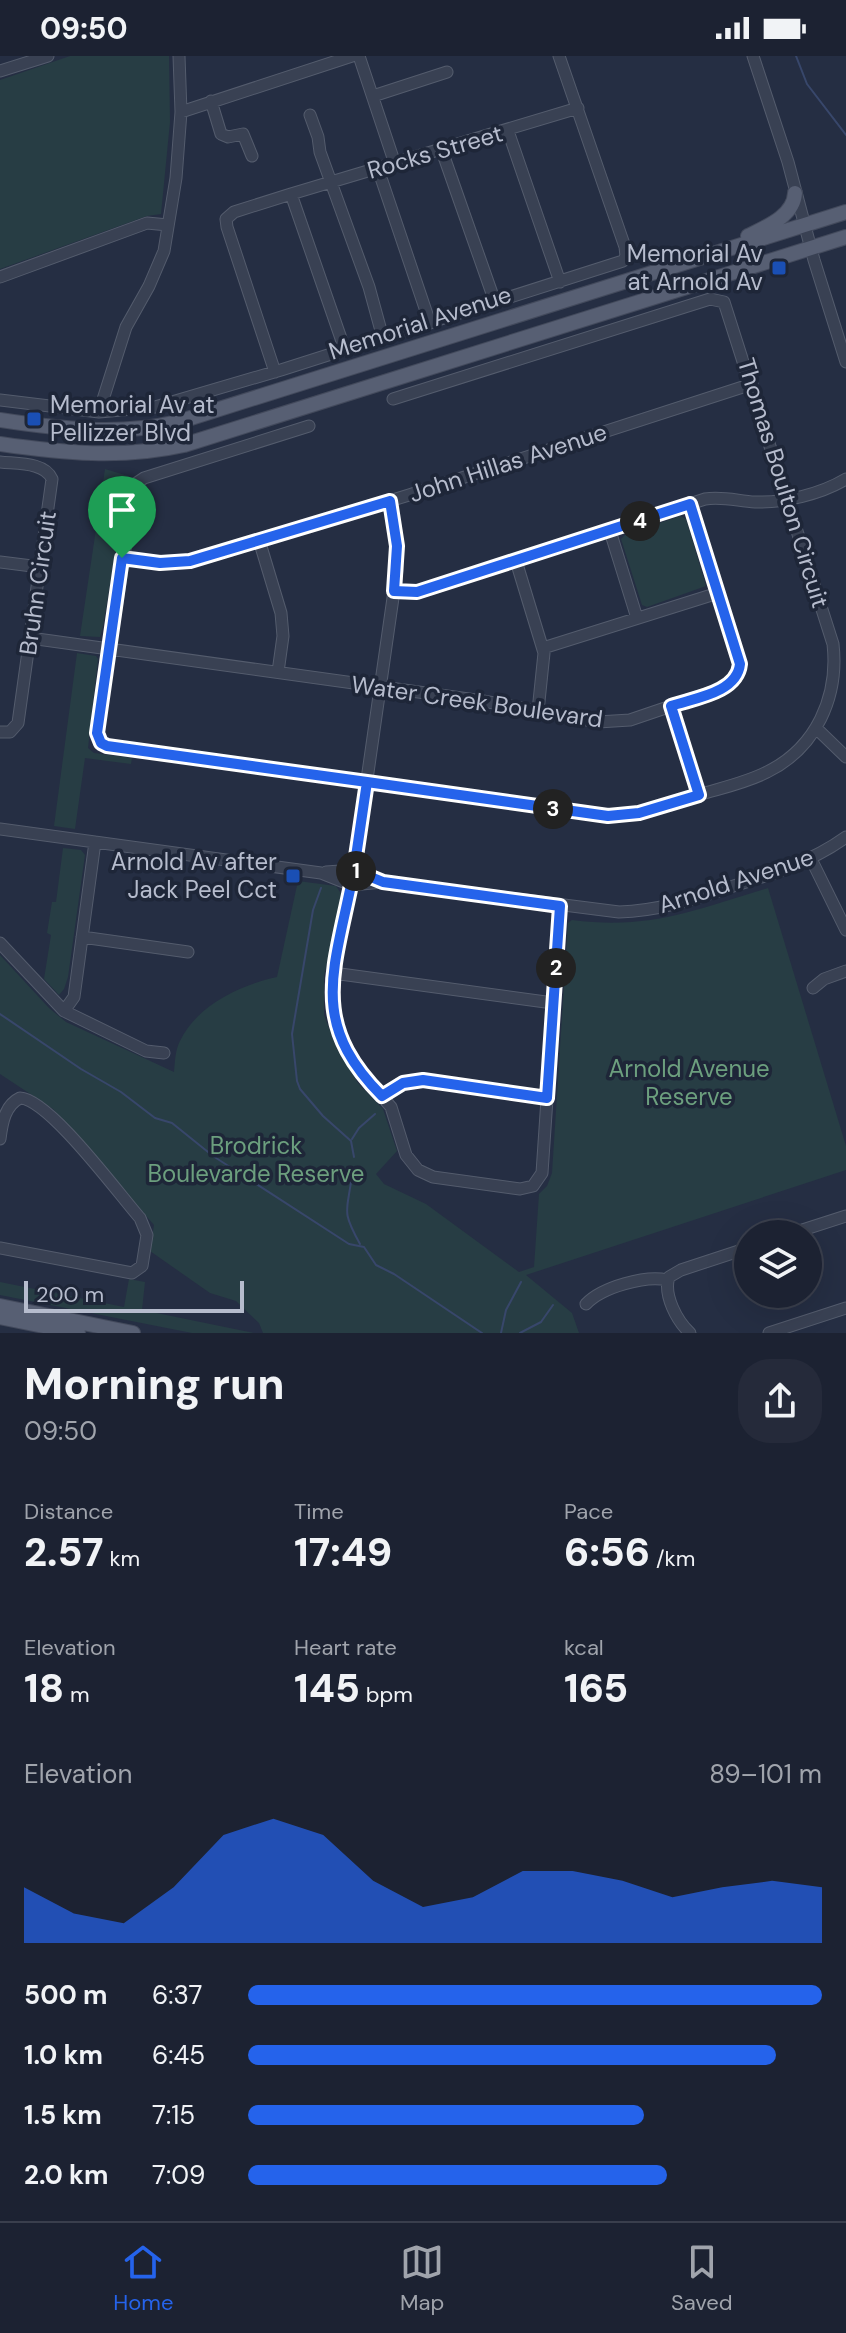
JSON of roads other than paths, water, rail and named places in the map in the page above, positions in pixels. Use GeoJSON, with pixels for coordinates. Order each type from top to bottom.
{"type":"FeatureCollection","features":[{"type":"Feature","properties":{"kind":"main road"},"geometry":{"type":"LineString","coordinates":[[731,248],[787,212],[794,203],[795,193]]}},
{"type":"Feature","properties":{"kind":"main road","name":"Memorial Avenue"},"geometry":{"type":"LineString","coordinates":[[0,420],[99,431],[139,429],[178,422],[846,212]]}},
{"type":"Feature","properties":{"kind":"main road","name":"Memorial Avenue"},"geometry":{"type":"LineString","coordinates":[[0,444],[106,454],[146,452],[184,445],[846,237]]}},
{"type":"Feature","properties":{"kind":"main road"},"geometry":{"type":"LineString","coordinates":[[0,1306],[133,1333]]}},
{"type":"Feature","properties":{"kind":"main road"},"geometry":{"type":"LineString","coordinates":[[0,1317],[78,1333]]}},
{"type":"Feature","properties":{"kind":"street"},"geometry":{"type":"LineString","coordinates":[[0,71],[48,56]]}},
{"type":"Feature","properties":{"kind":"street"},"geometry":{"type":"LineString","coordinates":[[99,412],[126,327],[164,251],[176,178],[181,112],[179,56]]}},
{"type":"Feature","properties":{"kind":"street"},"geometry":{"type":"LineString","coordinates":[[181,112],[352,56]]}},
{"type":"Feature","properties":{"kind":"street"},"geometry":{"type":"LineString","coordinates":[[359,56],[395,164]]}},
{"type":"Feature","properties":{"kind":"street"},"geometry":{"type":"LineString","coordinates":[[0,400],[99,412],[155,407],[617,264],[626,256],[559,56]]}},
{"type":"Feature","properties":{"kind":"street"},"geometry":{"type":"LineString","coordinates":[[753,56],[788,162],[810,248],[846,362]]}},
{"type":"Feature","properties":{"kind":"street"},"geometry":{"type":"LineString","coordinates":[[373,96],[447,72]]}},
{"type":"Feature","properties":{"kind":"street"},"geometry":{"type":"LineString","coordinates":[[211,101],[221,134],[228,137],[243,134],[252,156]]}},
{"type":"Feature","properties":{"kind":"street","name":"Rocks Street"},"geometry":{"type":"LineString","coordinates":[[275,372],[227,226],[226,219],[234,212],[578,108]]}},
{"type":"Feature","properties":{"kind":"street"},"geometry":{"type":"LineString","coordinates":[[310,115],[320,152],[369,287],[383,338]]}},
{"type":"Feature","properties":{"kind":"street"},"geometry":{"type":"LineString","coordinates":[[508,131],[560,282]]}},
{"type":"Feature","properties":{"kind":"street"},"geometry":{"type":"LineString","coordinates":[[442,151],[495,302]]}},
{"type":"Feature","properties":{"kind":"street"},"geometry":{"type":"LineString","coordinates":[[378,169],[430,323]]}},
{"type":"Feature","properties":{"kind":"street"},"geometry":{"type":"LineString","coordinates":[[291,194],[345,350]]}},
{"type":"Feature","properties":{"kind":"street"},"geometry":{"type":"LineString","coordinates":[[0,277],[147,223],[168,225]]}},
{"type":"Feature","properties":{"kind":"street","name":"Thomas Boulton Circuit"},"geometry":{"type":"LineString","coordinates":[[309,426],[140,479],[133,488],[97,733],[104,745],[608,816],[639,813],[771,770],[797,751],[816,728],[830,697],[834,655],[830,634],[728,308],[721,300],[714,298],[393,399]]}},
{"type":"Feature","properties":{"kind":"street","name":"John Hillas Avenue"},"geometry":{"type":"LineString","coordinates":[[122,558],[160,563],[182,562],[390,501],[752,384]]}},
{"type":"Feature","properties":{"kind":"street","name":"Bruhn Circuit"},"geometry":{"type":"LineString","coordinates":[[0,462],[42,468],[51,476],[18,723],[10,732],[0,732]]}},
{"type":"Feature","properties":{"kind":"street"},"geometry":{"type":"LineString","coordinates":[[394,591],[420,592],[690,504],[716,498],[759,502],[788,499],[843,482]]}},
{"type":"Feature","properties":{"kind":"street"},"geometry":{"type":"LineString","coordinates":[[390,501],[397,546],[394,591],[352,877],[333,973],[332,1007],[340,1036],[364,1076],[393,1111],[406,1155],[418,1170],[433,1177],[520,1189],[533,1186],[541,1177],[560,906]]}},
{"type":"Feature","properties":{"kind":"street","name":"Water Creek Boulevard"},"geometry":{"type":"LineString","coordinates":[[30,638],[381,687],[591,721],[630,720],[728,686],[739,673],[739,660],[690,504]]}},
{"type":"Feature","properties":{"kind":"street"},"geometry":{"type":"LineString","coordinates":[[610,531],[637,618]]}},
{"type":"Feature","properties":{"kind":"street"},"geometry":{"type":"LineString","coordinates":[[259,540],[283,623],[278,672]]}},
{"type":"Feature","properties":{"kind":"street"},"geometry":{"type":"LineString","coordinates":[[516,561],[543,648],[545,663],[538,711]]}},
{"type":"Feature","properties":{"kind":"street"},"geometry":{"type":"LineString","coordinates":[[0,562],[40,567]]}},
{"type":"Feature","properties":{"kind":"street"},"geometry":{"type":"LineString","coordinates":[[543,648],[718,593]]}},
{"type":"Feature","properties":{"kind":"street"},"geometry":{"type":"LineString","coordinates":[[671,706],[699,795]]}},
{"type":"Feature","properties":{"kind":"street"},"geometry":{"type":"LineString","coordinates":[[816,728],[846,757]]}},
{"type":"Feature","properties":{"kind":"street","name":"Arnold Avenue"},"geometry":{"type":"LineString","coordinates":[[0,829],[619,912],[663,907],[779,872],[811,859],[846,837]]}},
{"type":"Feature","properties":{"kind":"street"},"geometry":{"type":"LineString","coordinates":[[64,1011],[74,997],[95,842]]}},
{"type":"Feature","properties":{"kind":"street"},"geometry":{"type":"LineString","coordinates":[[811,859],[846,930]]}},
{"type":"Feature","properties":{"kind":"street"},"geometry":{"type":"LineString","coordinates":[[82,937],[188,952]]}},
{"type":"Feature","properties":{"kind":"street"},"geometry":{"type":"LineString","coordinates":[[0,943],[64,1011],[146,1051],[164,1053]]}},
{"type":"Feature","properties":{"kind":"street"},"geometry":{"type":"LineString","coordinates":[[813,988],[824,979],[846,971]]}},
{"type":"Feature","properties":{"kind":"street"},"geometry":{"type":"LineString","coordinates":[[333,973],[553,1003]]}},
{"type":"Feature","properties":{"kind":"street"},"geometry":{"type":"LineString","coordinates":[[382,1096],[403,1083],[423,1080],[547,1098]]}},
{"type":"Feature","properties":{"kind":"street"},"geometry":{"type":"LineString","coordinates":[[0,1139],[4,1118],[14,1100],[27,1098],[43,1108],[140,1218],[147,1235],[142,1266],[132,1273],[0,1248]]}},
{"type":"Feature","properties":{"kind":"street"},"geometry":{"type":"LineString","coordinates":[[822,1224],[846,1216]]}},
{"type":"Feature","properties":{"kind":"street"},"geometry":{"type":"LineString","coordinates":[[586,1304],[601,1293],[651,1276],[667,1280],[681,1270],[734,1253]]}},
{"type":"Feature","properties":{"kind":"street"},"geometry":{"type":"LineString","coordinates":[[667,1280],[667,1290],[675,1312],[690,1333]]}},
{"type":"Feature","properties":{"kind":"street"},"geometry":{"type":"LineString","coordinates":[[769,1333],[846,1308]]}},
{"type":"Feature","properties":{"kind":"waterway"},"geometry":{"type":"LineString","coordinates":[[796,56],[807,84],[846,135]]}},
{"type":"Feature","properties":{"kind":"waterway"},"geometry":{"type":"LineString","coordinates":[[321,888],[313,910],[292,1034],[297,1081],[323,1116],[351,1141],[354,1157]]}},
{"type":"Feature","properties":{"kind":"waterway"},"geometry":{"type":"LineString","coordinates":[[0,1014],[121,1092],[155,1118],[172,1123],[213,1156],[349,1244],[364,1247],[376,1265],[482,1333]]}},
{"type":"Feature","properties":{"kind":"waterway"},"geometry":{"type":"LineString","coordinates":[[352,1139],[375,1114]]}},
{"type":"Feature","properties":{"kind":"waterway"},"geometry":{"type":"LineString","coordinates":[[352,1174],[348,1216],[360,1244]]}},
{"type":"Feature","properties":{"kind":"waterway"},"geometry":{"type":"LineString","coordinates":[[501,1333],[506,1310],[521,1282]]}},
{"type":"Feature","properties":{"kind":"waterway"},"geometry":{"type":"LineString","coordinates":[[520,1333],[541,1322],[553,1305]]}},
{"type":"Feature","properties":{"kind":"place","name":"Memorial Av at Arnold Av"},"geometry":{"type":"Point","coordinates":[779,268]}},
{"type":"Feature","properties":{"kind":"place","name":"Memorial Av at Pellizzer Blvd"},"geometry":{"type":"Point","coordinates":[34,419]}},
{"type":"Feature","properties":{"kind":"place","name":"Arnold Av after Jack Peel Cct"},"geometry":{"type":"Point","coordinates":[293,876]}},
{"type":"Feature","properties":{"kind":"park label","name":"Arnold Avenue Reserve"},"geometry":{"type":"Point","coordinates":[689,1083]}},
{"type":"Feature","properties":{"kind":"park label","name":"Brodrick Boulevarde Reserve"},"geometry":{"type":"Point","coordinates":[256,1160]}}]}
